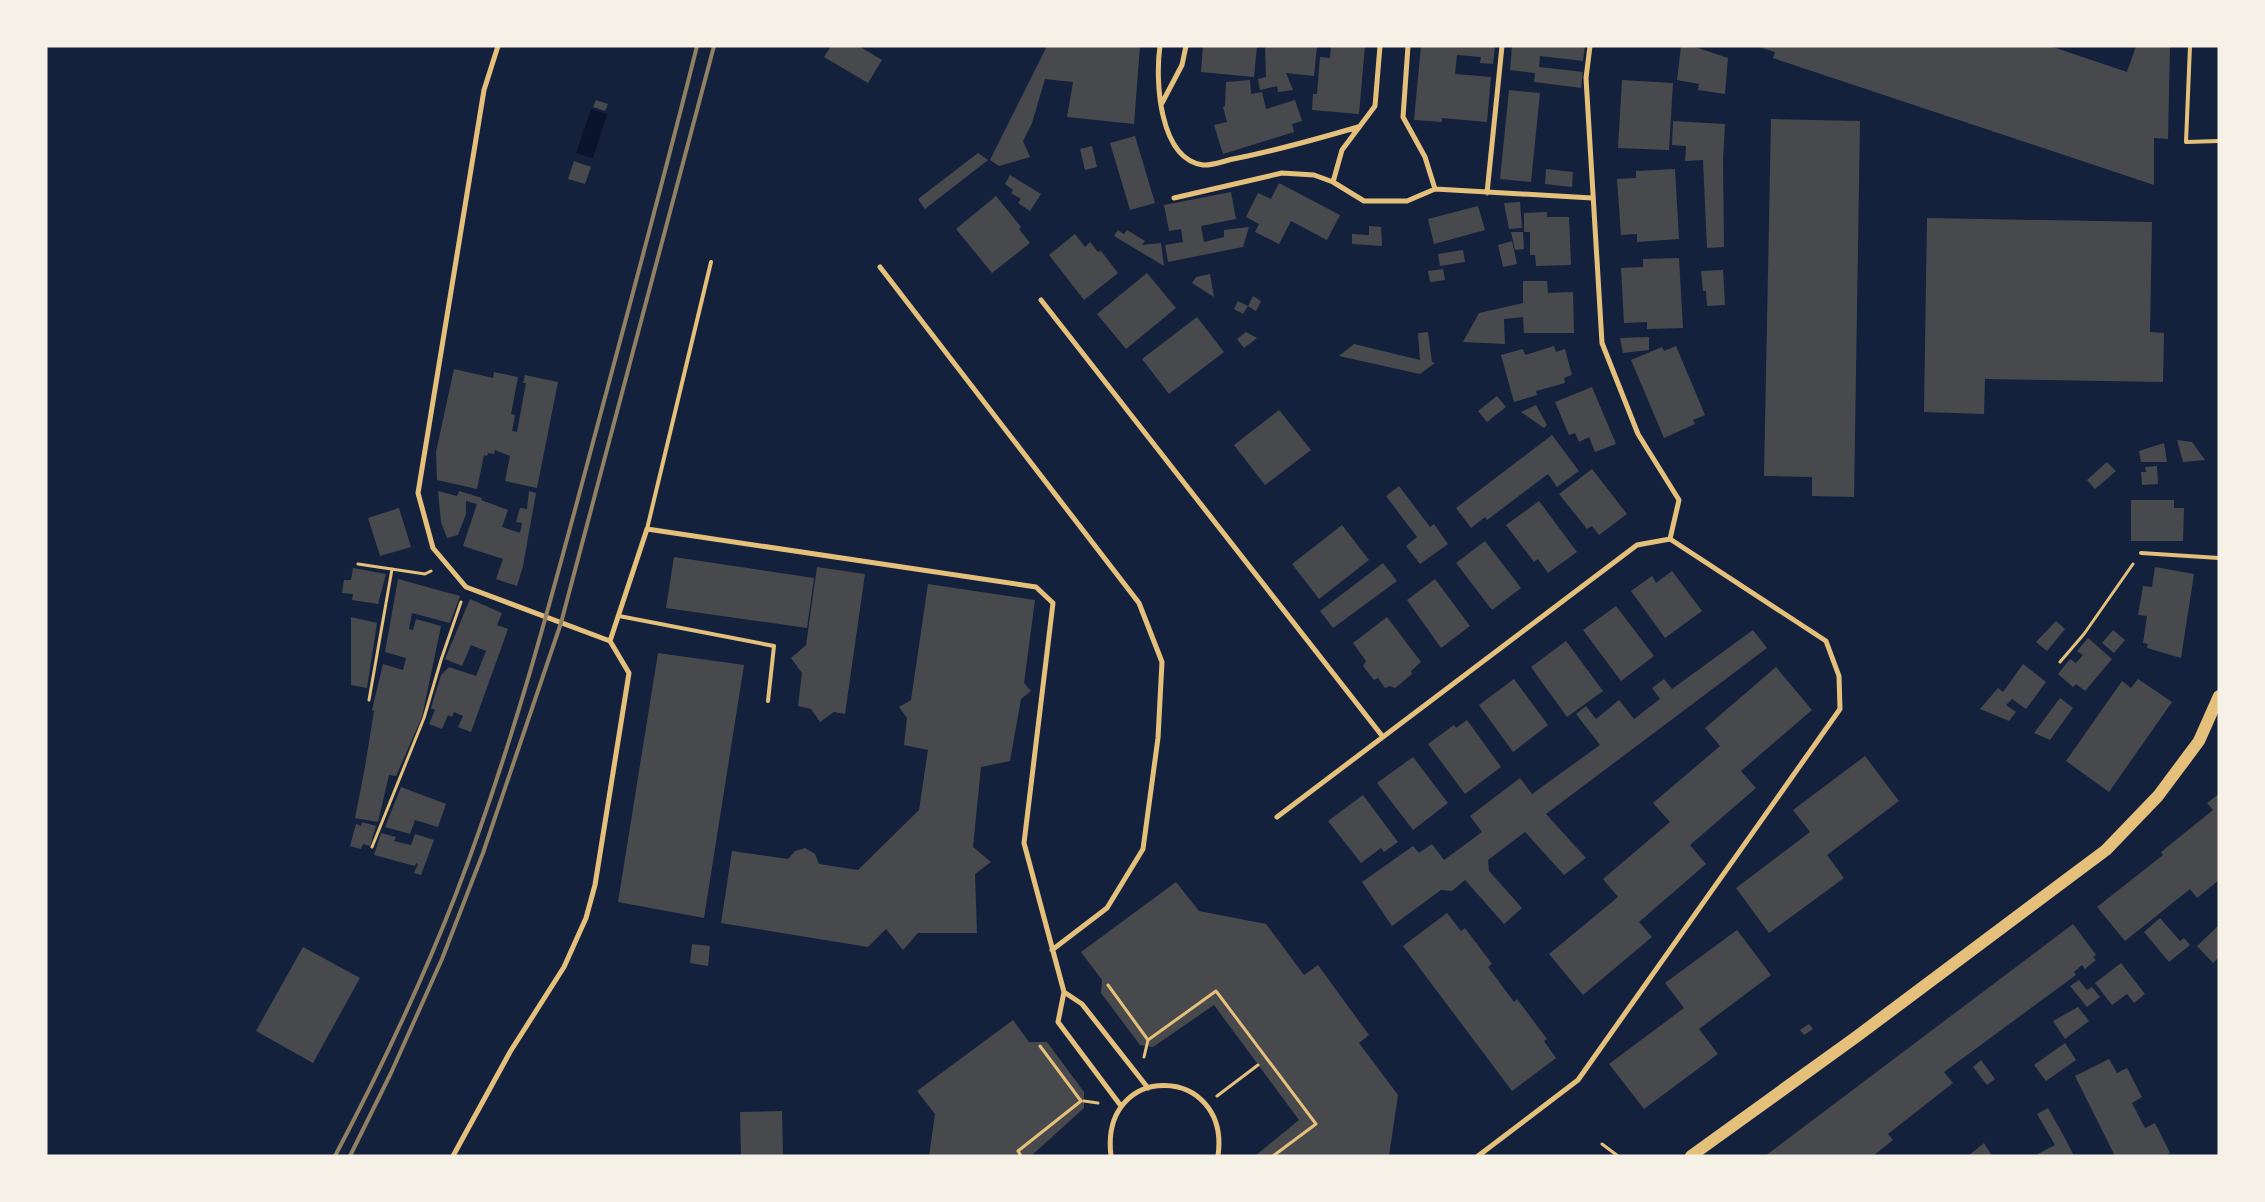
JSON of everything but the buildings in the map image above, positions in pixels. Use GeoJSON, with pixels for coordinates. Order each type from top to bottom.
{"type":"FeatureCollection","features":[{"type":"Feature","properties":{"kind":"main road"},"geometry":{"type":"LineString","coordinates":[[1691,1156],[1856,1037],[2106,850],[2158,796],[2199,741],[2219,696]]}},
{"type":"Feature","properties":{"kind":"street"},"geometry":{"type":"LineString","coordinates":[[453,1156],[510,1052],[572,952],[591,901],[628,673],[610,641],[466,587],[433,548],[418,493],[484,90],[498,46]]}},
{"type":"Feature","properties":{"kind":"street"},"geometry":{"type":"LineString","coordinates":[[1160,46],[1157,62],[1166,132],[1182,156],[1203,165],[1277,150],[1358,127]]}},
{"type":"Feature","properties":{"kind":"street"},"geometry":{"type":"LineString","coordinates":[[1162,104],[1182,65],[1186,46]]}},
{"type":"Feature","properties":{"kind":"street"},"geometry":{"type":"LineString","coordinates":[[1333,182],[1342,150],[1375,106],[1380,46]]}},
{"type":"Feature","properties":{"kind":"street"},"geometry":{"type":"LineString","coordinates":[[1408,46],[1403,117],[1425,157],[1435,189]]}},
{"type":"Feature","properties":{"kind":"street"},"geometry":{"type":"LineString","coordinates":[[1487,192],[1502,46]]}},
{"type":"Feature","properties":{"kind":"street"},"geometry":{"type":"LineString","coordinates":[[1590,46],[1586,78],[1602,343],[1638,434],[1678,500],[1670,539]]}},
{"type":"Feature","properties":{"kind":"street"},"geometry":{"type":"LineString","coordinates":[[1174,198],[1282,172],[1314,175],[1333,182],[1364,202],[1407,200],[1435,189],[1592,198]]}},
{"type":"Feature","properties":{"kind":"street"},"geometry":{"type":"LineString","coordinates":[[880,266],[1140,603],[1162,662],[1158,738],[1143,849],[1107,908],[1052,950]]}},
{"type":"Feature","properties":{"kind":"street"},"geometry":{"type":"LineString","coordinates":[[1041,300],[1383,736]]}},
{"type":"Feature","properties":{"kind":"street"},"geometry":{"type":"LineString","coordinates":[[610,641],[647,529],[1036,587],[1053,603],[1024,843],[1064,992],[1058,1022],[1120,1106]]}},
{"type":"Feature","properties":{"kind":"street"},"geometry":{"type":"LineString","coordinates":[[1277,817],[1637,545],[1670,539],[1826,640],[1839,676],[1840,710],[1578,1080],[1478,1156]]}},
{"type":"Feature","properties":{"kind":"street"},"geometry":{"type":"LineString","coordinates":[[1064,992],[1082,1004],[1148,1088]]}},
{"type":"Feature","properties":{"kind":"street"},"geometry":{"type":"LineString","coordinates":[[1111,1156],[1109,1138],[1113,1120],[1120,1106],[1134,1094],[1148,1088],[1165,1085],[1180,1087],[1194,1094],[1206,1104],[1216,1119],[1220,1137],[1218,1156]]}},
{"type":"Feature","properties":{"kind":"lane"},"geometry":{"type":"LineString","coordinates":[[2190,46],[2186,142],[2219,141]]}},
{"type":"Feature","properties":{"kind":"lane"},"geometry":{"type":"LineString","coordinates":[[647,529],[711,262]]}},
{"type":"Feature","properties":{"kind":"lane"},"geometry":{"type":"LineString","coordinates":[[2141,553],[2219,558]]}},
{"type":"Feature","properties":{"kind":"lane"},"geometry":{"type":"LineString","coordinates":[[619,616],[774,646],[768,701]]}},
{"type":"Feature","properties":{"kind":"path"},"geometry":{"type":"LineString","coordinates":[[2060,662],[2084,634],[2141,553]]}},
{"type":"Feature","properties":{"kind":"path"},"geometry":{"type":"LineString","coordinates":[[358,564],[425,574],[447,564]]}},
{"type":"Feature","properties":{"kind":"path"},"geometry":{"type":"LineString","coordinates":[[369,700],[392,569]]}},
{"type":"Feature","properties":{"kind":"path"},"geometry":{"type":"LineString","coordinates":[[372,847],[424,718],[441,660],[466,587]]}},
{"type":"Feature","properties":{"kind":"path"},"geometry":{"type":"LineString","coordinates":[[1108,985],[1148,1040]]}},
{"type":"Feature","properties":{"kind":"path"},"geometry":{"type":"LineString","coordinates":[[1147,1046],[1148,1040],[1216,991],[1316,1124],[1273,1156]]}},
{"type":"Feature","properties":{"kind":"path"},"geometry":{"type":"LineString","coordinates":[[1021,1156],[1018,1151],[1081,1101],[1040,1046]]}},
{"type":"Feature","properties":{"kind":"path"},"geometry":{"type":"LineString","coordinates":[[1206,1104],[1258,1065]]}},
{"type":"Feature","properties":{"kind":"path"},"geometry":{"type":"LineString","coordinates":[[1602,1144],[1618,1156]]}},
{"type":"Feature","properties":{"kind":"water"},"geometry":{"type":"Polygon","coordinates":[[[591,109],[607,114],[593,158],[576,153],[591,109]]]}},
{"type":"Feature","properties":{"kind":"railway"},"geometry":{"type":"LineString","coordinates":[[335,1156],[384,1059],[429,961],[456,894],[498,776],[517,717],[568,537],[697,46]]}},
{"type":"Feature","properties":{"kind":"railway"},"geometry":{"type":"LineString","coordinates":[[350,1156],[391,1073],[442,959],[483,853],[561,623],[714,46]]}}]}
